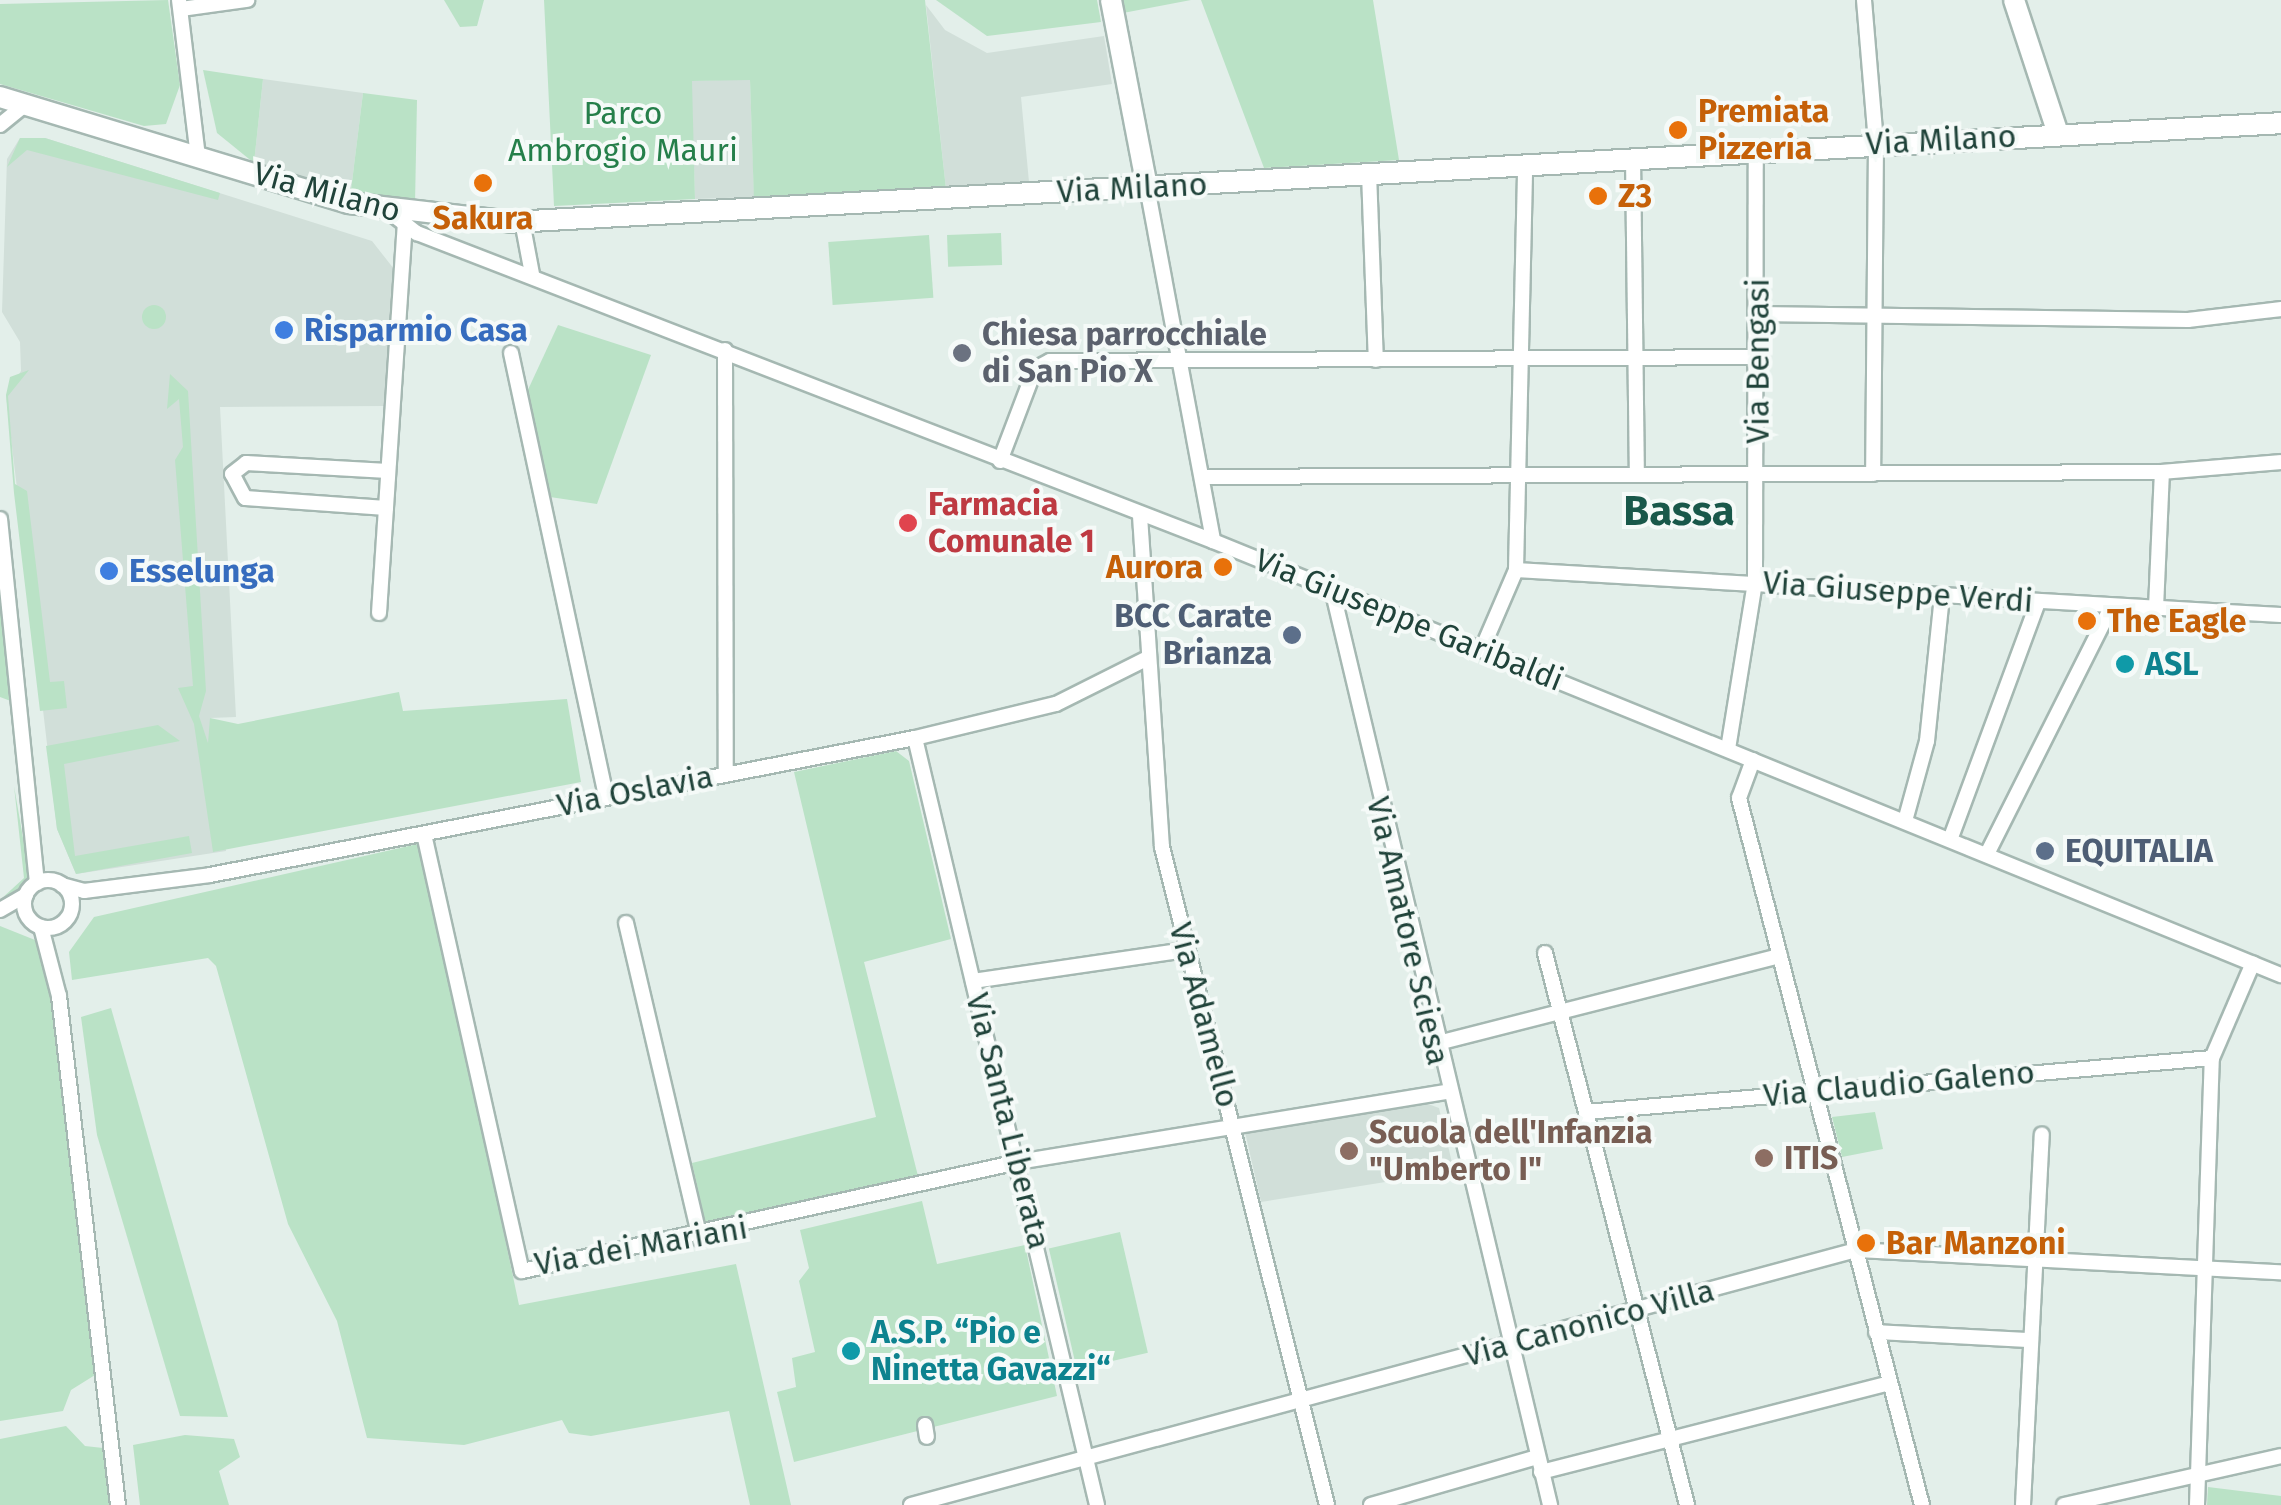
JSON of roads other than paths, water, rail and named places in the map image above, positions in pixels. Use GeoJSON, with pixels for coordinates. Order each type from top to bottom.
{"type":"FeatureCollection","features":[{"type":"Feature","properties":{"kind":"main road"},"geometry":{"type":"LineString","coordinates":[[1110,0],[1146,187]]}},
{"type":"Feature","properties":{"kind":"main road"},"geometry":{"type":"LineString","coordinates":[[2014,0],[2058,134]]}},
{"type":"Feature","properties":{"kind":"main road","name":"Via Milano"},"geometry":{"type":"LineString","coordinates":[[0,96],[398,218],[522,221],[2281,123]]}},
{"type":"Feature","properties":{"kind":"street"},"geometry":{"type":"LineString","coordinates":[[198,156],[180,5],[247,0]]}},
{"type":"Feature","properties":{"kind":"street"},"geometry":{"type":"LineString","coordinates":[[1864,0],[1876,144],[1874,474]]}},
{"type":"Feature","properties":{"kind":"street"},"geometry":{"type":"LineString","coordinates":[[0,125],[26,105]]}},
{"type":"Feature","properties":{"kind":"street","name":"Via Bengasi"},"geometry":{"type":"LineString","coordinates":[[1728,750],[1755,582],[1759,477],[1756,150]]}},
{"type":"Feature","properties":{"kind":"street"},"geometry":{"type":"LineString","coordinates":[[1633,157],[1637,474]]}},
{"type":"Feature","properties":{"kind":"street"},"geometry":{"type":"LineString","coordinates":[[1482,649],[1516,570],[1525,163]]}},
{"type":"Feature","properties":{"kind":"street"},"geometry":{"type":"LineString","coordinates":[[1369,173],[1376,360]]}},
{"type":"Feature","properties":{"kind":"street"},"geometry":{"type":"LineString","coordinates":[[1146,187],[1184,360],[1213,542]]}},
{"type":"Feature","properties":{"kind":"street"},"geometry":{"type":"LineString","coordinates":[[379,613],[398,218]]}},
{"type":"Feature","properties":{"kind":"street","name":"Via Giuseppe Garibaldi"},"geometry":{"type":"LineString","coordinates":[[398,218],[1482,649],[2281,975]]}},
{"type":"Feature","properties":{"kind":"street"},"geometry":{"type":"LineString","coordinates":[[522,221],[533,274]]}},
{"type":"Feature","properties":{"kind":"street"},"geometry":{"type":"LineString","coordinates":[[1758,314],[2188,320],[2281,309]]}},
{"type":"Feature","properties":{"kind":"street"},"geometry":{"type":"LineString","coordinates":[[725,350],[726,774]]}},
{"type":"Feature","properties":{"kind":"street"},"geometry":{"type":"LineString","coordinates":[[511,353],[606,796]]}},
{"type":"Feature","properties":{"kind":"street"},"geometry":{"type":"LineString","coordinates":[[1000,460],[1042,364],[1520,356],[1758,357]]}},
{"type":"Feature","properties":{"kind":"street"},"geometry":{"type":"LineString","coordinates":[[1205,477],[2162,472],[2281,462]]}},
{"type":"Feature","properties":{"kind":"street"},"geometry":{"type":"LineString","coordinates":[[386,508],[245,498],[232,474],[246,463],[388,471]]}},
{"type":"Feature","properties":{"kind":"street"},"geometry":{"type":"LineString","coordinates":[[2156,608],[2162,472]]}},
{"type":"Feature","properties":{"kind":"street","name":"Via Adamello"},"geometry":{"type":"LineString","coordinates":[[1140,516],[1162,847],[1327,1505]]}},
{"type":"Feature","properties":{"kind":"street"},"geometry":{"type":"LineString","coordinates":[[0,519],[35,814],[37,883],[26,896],[0,911]]}},
{"type":"Feature","properties":{"kind":"street","name":"Via Giuseppe Verdi"},"geometry":{"type":"LineString","coordinates":[[1516,570],[2281,615]]}},
{"type":"Feature","properties":{"kind":"street","name":"Via Amatore Sciesa"},"geometry":{"type":"LineString","coordinates":[[1332,590],[1434,1044],[1550,1505]]}},
{"type":"Feature","properties":{"kind":"street"},"geometry":{"type":"LineString","coordinates":[[1905,821],[1927,741],[1942,595]]}},
{"type":"Feature","properties":{"kind":"street"},"geometry":{"type":"LineString","coordinates":[[1950,840],[2038,602]]}},
{"type":"Feature","properties":{"kind":"street"},"geometry":{"type":"LineString","coordinates":[[1987,854],[2111,606]]}},
{"type":"Feature","properties":{"kind":"street","name":"Via Oslavia"},"geometry":{"type":"LineString","coordinates":[[59,883],[111,889],[424,834],[915,738],[1032,712],[1148,658]]}},
{"type":"Feature","properties":{"kind":"street","name":"Via Santa Liberata"},"geometry":{"type":"LineString","coordinates":[[915,738],[1097,1505]]}},
{"type":"Feature","properties":{"kind":"street"},"geometry":{"type":"LineString","coordinates":[[1753,760],[1739,798],[1922,1505]]}},
{"type":"Feature","properties":{"kind":"street"},"geometry":{"type":"LineString","coordinates":[[35,814],[71,913],[60,926],[55,968]]}},
{"type":"Feature","properties":{"kind":"street","name":"Via dei Mariani"},"geometry":{"type":"LineString","coordinates":[[424,834],[522,1271],[700,1238],[1018,1162],[1446,1092]]}},
{"type":"Feature","properties":{"kind":"street"},"geometry":{"type":"LineString","coordinates":[[37,883],[59,883]]}},
{"type":"Feature","properties":{"kind":"street","name":"Via Oslavia"},"geometry":{"type":"LineString","coordinates":[[71,913],[111,889]]}},
{"type":"Feature","properties":{"kind":"street"},"geometry":{"type":"LineString","coordinates":[[26,896],[28,917]]}},
{"type":"Feature","properties":{"kind":"street"},"geometry":{"type":"LineString","coordinates":[[0,911],[28,917],[41,927],[55,968],[118,1505]]}},
{"type":"Feature","properties":{"kind":"street"},"geometry":{"type":"LineString","coordinates":[[626,922],[700,1238]]}},
{"type":"Feature","properties":{"kind":"street"},"geometry":{"type":"LineString","coordinates":[[41,927],[60,926]]}},
{"type":"Feature","properties":{"kind":"street"},"geometry":{"type":"LineString","coordinates":[[974,982],[1186,950]]}},
{"type":"Feature","properties":{"kind":"street"},"geometry":{"type":"LineString","coordinates":[[1546,953],[1686,1505]]}},
{"type":"Feature","properties":{"kind":"street"},"geometry":{"type":"LineString","coordinates":[[1434,1044],[1780,956]]}},
{"type":"Feature","properties":{"kind":"street"},"geometry":{"type":"LineString","coordinates":[[2197,1505],[2212,1058],[2253,964]]}},
{"type":"Feature","properties":{"kind":"street","name":"Via Claudio Galeno"},"geometry":{"type":"LineString","coordinates":[[1586,1112],[2212,1058]]}},
{"type":"Feature","properties":{"kind":"street"},"geometry":{"type":"LineString","coordinates":[[2024,1505],[2042,1134]]}},
{"type":"Feature","properties":{"kind":"street","name":"Via Canonico Villa"},"geometry":{"type":"LineString","coordinates":[[911,1505],[1856,1250],[2281,1272]]}},
{"type":"Feature","properties":{"kind":"street"},"geometry":{"type":"LineString","coordinates":[[1876,1332],[2030,1340]]}},
{"type":"Feature","properties":{"kind":"street"},"geometry":{"type":"LineString","coordinates":[[1371,1505],[1670,1439],[1890,1383]]}},
{"type":"Feature","properties":{"kind":"street"},"geometry":{"type":"LineString","coordinates":[[2064,1505],[2198,1478],[2281,1456]]}},
{"type":"Feature","properties":{"kind":"place","name":"Premiata Pizzeria"},"geometry":{"type":"Point","coordinates":[1678,130]}},
{"type":"Feature","properties":{"kind":"place","name":"Sakura"},"geometry":{"type":"Point","coordinates":[483,183]}},
{"type":"Feature","properties":{"kind":"place","name":"Z3"},"geometry":{"type":"Point","coordinates":[1598,196]}},
{"type":"Feature","properties":{"kind":"place","name":"Risparmio Casa"},"geometry":{"type":"Point","coordinates":[284,330]}},
{"type":"Feature","properties":{"kind":"place","name":"Chiesa parrocchiale di San Pio X"},"geometry":{"type":"Point","coordinates":[962,353]}},
{"type":"Feature","properties":{"kind":"place","name":"Farmacia Comunale 1"},"geometry":{"type":"Point","coordinates":[908,523]}},
{"type":"Feature","properties":{"kind":"place","name":"Aurora"},"geometry":{"type":"Point","coordinates":[1223,567]}},
{"type":"Feature","properties":{"kind":"place","name":"Esselunga"},"geometry":{"type":"Point","coordinates":[109,571]}},
{"type":"Feature","properties":{"kind":"place","name":"The Eagle"},"geometry":{"type":"Point","coordinates":[2087,621]}},
{"type":"Feature","properties":{"kind":"place","name":"BCC Carate Brianza"},"geometry":{"type":"Point","coordinates":[1292,635]}},
{"type":"Feature","properties":{"kind":"place","name":"ASL"},"geometry":{"type":"Point","coordinates":[2125,664]}},
{"type":"Feature","properties":{"kind":"place","name":"EQUITALIA"},"geometry":{"type":"Point","coordinates":[2045,851]}},
{"type":"Feature","properties":{"kind":"place","name":"Scuola dell'Infanzia \"Umberto I\""},"geometry":{"type":"Point","coordinates":[1349,1151]}},
{"type":"Feature","properties":{"kind":"place","name":"ITIS"},"geometry":{"type":"Point","coordinates":[1764,1158]}},
{"type":"Feature","properties":{"kind":"place","name":"Bar Manzoni"},"geometry":{"type":"Point","coordinates":[1866,1243]}},
{"type":"Feature","properties":{"kind":"place","name":"A.S.P. “Pio e Ninetta Gavazzi“"},"geometry":{"type":"Point","coordinates":[851,1351]}},
{"type":"Feature","properties":{"kind":"district","name":"Bassa"},"geometry":{"type":"Point","coordinates":[1679,511]}},
{"type":"Feature","properties":{"kind":"park label","name":"Parco Ambrogio Mauri"},"geometry":{"type":"Point","coordinates":[623,132]}}]}
